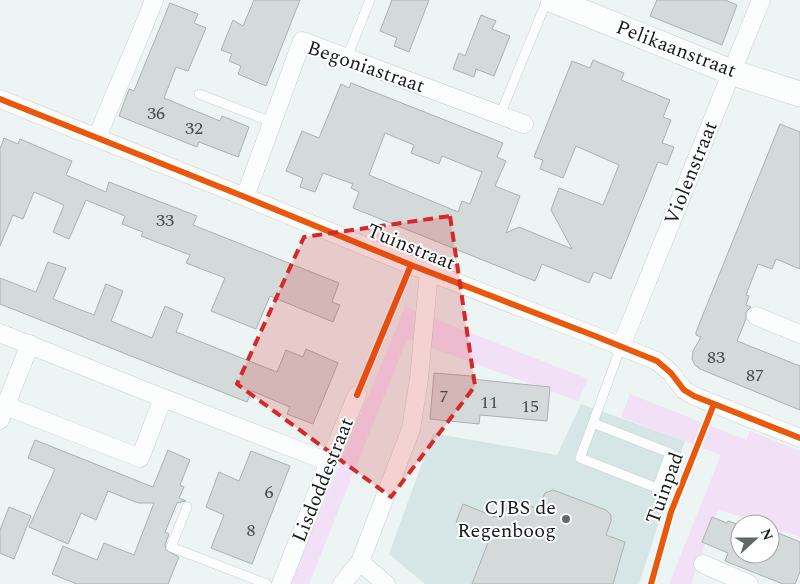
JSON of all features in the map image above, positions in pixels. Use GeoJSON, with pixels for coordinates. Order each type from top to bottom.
{"type":"FeatureCollection","features":[{"type":"Feature","properties":{"kind":"street"},"geometry":{"type":"LineString","coordinates":[[96,138],[116,89],[128,66],[154,0]]}},
{"type":"Feature","properties":{"kind":"street","name":"Pelikaanstraat"},"geometry":{"type":"LineString","coordinates":[[553,0],[731,72],[800,94]]}},
{"type":"Feature","properties":{"kind":"street","name":"Violenstraat"},"geometry":{"type":"LineString","coordinates":[[621,346],[761,0]]}},
{"type":"Feature","properties":{"kind":"street","name":"Begoniastraat"},"geometry":{"type":"LineString","coordinates":[[246,197],[302,41],[524,124]]}},
{"type":"Feature","properties":{"kind":"street","name":"Tuinstraat"},"geometry":{"type":"LineString","coordinates":[[0,99],[432,273],[621,346],[657,362],[671,373],[684,390],[694,396],[800,438]]}},
{"type":"Feature","properties":{"kind":"street"},"geometry":{"type":"LineString","coordinates":[[342,584],[360,562],[411,429],[420,379],[428,282],[432,273]]}},
{"type":"Feature","properties":{"kind":"street"},"geometry":{"type":"LineString","coordinates":[[756,316],[800,334]]}},
{"type":"Feature","properties":{"kind":"street"},"geometry":{"type":"LineString","coordinates":[[0,332],[329,462]]}},
{"type":"Feature","properties":{"kind":"street"},"geometry":{"type":"LineString","coordinates":[[30,344],[3,413],[140,458],[163,398]]}},
{"type":"Feature","properties":{"kind":"street","name":"Lisdoddestraat"},"geometry":{"type":"LineString","coordinates":[[281,584],[329,462],[358,395]]}},
{"type":"Feature","properties":{"kind":"street"},"geometry":{"type":"LineString","coordinates":[[360,562],[386,584]]}},
{"type":"Feature","properties":{"kind":"street"},"geometry":{"type":"LineString","coordinates":[[703,564],[749,584]]}},
{"type":"Feature","properties":{"kind":"lane"},"geometry":{"type":"LineString","coordinates":[[347,57],[370,0]]}},
{"type":"Feature","properties":{"kind":"lane"},"geometry":{"type":"LineString","coordinates":[[500,115],[547,0]]}},
{"type":"Feature","properties":{"kind":"lane"},"geometry":{"type":"LineString","coordinates":[[199,94],[272,122]]}},
{"type":"Feature","properties":{"kind":"lane"},"geometry":{"type":"LineString","coordinates":[[593,423],[670,453],[657,488],[580,458],[621,346]]}},
{"type":"Feature","properties":{"kind":"lane"},"geometry":{"type":"LineString","coordinates":[[187,507],[171,547],[267,584]]}},
{"type":"Feature","properties":{"kind":"highlighted area"},"geometry":{"type":"Polygon","coordinates":[[[450,216],[475,386],[391,497],[237,384],[304,237],[450,216]]]}},
{"type":"Feature","properties":{"kind":"shaded area"},"geometry":{"type":"Polygon","coordinates":[[[405,307],[588,379],[578,401],[407,339],[309,584],[290,584],[405,307]]]}},
{"type":"Feature","properties":{"kind":"shaded area"},"geometry":{"type":"Polygon","coordinates":[[[630,394],[746,440],[750,431],[800,451],[800,537],[780,530],[780,514],[733,514],[718,509],[691,584],[669,584],[721,455],[621,417],[630,394]]]}},
{"type":"Feature","properties":{"kind":"shaded area"},"geometry":{"type":"Polygon","coordinates":[[[581,404],[685,441],[639,584],[425,584],[389,554],[433,433],[557,455],[581,404]]]}},
{"type":"Feature","properties":{"kind":"building"},"geometry":{"type":"Polygon","coordinates":[[[254,0],[300,0],[266,86],[238,74],[241,66],[229,61],[232,54],[221,50],[233,20],[243,26],[254,0]]]}},
{"type":"Feature","properties":{"kind":"building"},"geometry":{"type":"Polygon","coordinates":[[[392,0],[429,0],[409,52],[394,46],[397,38],[380,31],[392,0]]]}},
{"type":"Feature","properties":{"kind":"building"},"geometry":{"type":"Polygon","coordinates":[[[657,0],[725,0],[737,5],[722,45],[650,16],[657,0]]]}},
{"type":"Feature","properties":{"kind":"building"},"geometry":{"type":"Polygon","coordinates":[[[170,3],[198,14],[194,23],[206,28],[188,71],[176,67],[164,98],[220,121],[222,116],[249,127],[238,157],[199,142],[197,147],[119,116],[129,89],[134,91],[170,3]]]}},
{"type":"Feature","properties":{"kind":"building"},"geometry":{"type":"Polygon","coordinates":[[[481,15],[496,21],[492,29],[510,36],[494,76],[476,69],[474,77],[453,69],[459,53],[465,56],[481,15]]]}},
{"type":"Feature","properties":{"kind":"building"},"geometry":{"type":"Polygon","coordinates":[[[593,60],[624,73],[621,80],[670,100],[663,117],[671,120],[662,143],[674,147],[667,165],[658,162],[611,279],[594,272],[589,283],[542,264],[535,281],[353,208],[359,192],[351,188],[353,184],[323,173],[315,192],[300,187],[303,178],[286,171],[302,131],[319,138],[341,84],[349,88],[351,83],[503,143],[497,157],[506,161],[495,186],[520,196],[506,233],[519,227],[572,249],[551,210],[559,188],[603,205],[619,165],[576,146],[563,178],[540,169],[543,160],[534,157],[572,61],[590,68],[593,60]],[[385,133],[369,175],[458,212],[462,201],[470,204],[482,172],[442,156],[439,164],[411,153],[414,145],[385,133]]]}},
{"type":"Feature","properties":{"kind":"building"},"geometry":{"type":"Polygon","coordinates":[[[780,124],[800,132],[800,269],[776,259],[772,269],[758,264],[746,295],[749,296],[746,305],[751,307],[746,312],[746,319],[737,341],[800,366],[800,410],[700,369],[692,359],[693,351],[701,337],[696,335],[696,332],[780,124]]]}},
{"type":"Feature","properties":{"kind":"building"},"geometry":{"type":"Polygon","coordinates":[[[4,138],[18,144],[20,139],[72,161],[66,175],[106,192],[109,182],[197,216],[193,225],[339,283],[332,302],[340,305],[333,322],[270,296],[256,329],[211,311],[225,278],[186,263],[190,255],[141,236],[143,232],[122,224],[125,216],[86,200],[69,239],[53,232],[64,205],[34,192],[23,219],[13,215],[0,246],[0,149],[4,138]]]}},
{"type":"Feature","properties":{"kind":"building"},"geometry":{"type":"Polygon","coordinates":[[[48,262],[66,268],[53,299],[94,315],[106,284],[123,291],[111,321],[152,338],[165,306],[183,314],[176,332],[277,372],[286,350],[303,357],[306,349],[338,363],[313,424],[287,414],[290,407],[252,391],[247,402],[0,304],[0,278],[36,292],[48,262]]]}},
{"type":"Feature","properties":{"kind":"building"},"geometry":{"type":"Polygon","coordinates":[[[434,373],[471,376],[471,379],[550,387],[547,421],[480,415],[479,424],[430,419],[434,373]]]}},
{"type":"Feature","properties":{"kind":"building"},"geometry":{"type":"Polygon","coordinates":[[[35,440],[153,487],[168,450],[190,460],[180,485],[184,487],[179,498],[186,501],[177,503],[165,532],[169,534],[165,545],[166,550],[179,557],[168,584],[77,584],[52,574],[63,546],[97,560],[104,543],[134,555],[154,503],[138,503],[108,491],[96,520],[81,513],[68,544],[29,527],[55,469],[28,458],[35,440]]]}},
{"type":"Feature","properties":{"kind":"building"},"geometry":{"type":"Polygon","coordinates":[[[251,451],[290,466],[252,564],[211,548],[224,515],[206,507],[219,472],[239,481],[251,451]]]}},
{"type":"Feature","properties":{"kind":"building"},"geometry":{"type":"Polygon","coordinates":[[[553,490],[606,510],[611,515],[606,535],[625,542],[613,584],[472,584],[491,535],[456,522],[463,504],[498,518],[503,505],[507,501],[515,500],[538,509],[545,493],[553,490]]]}},
{"type":"Feature","properties":{"kind":"building"},"geometry":{"type":"Polygon","coordinates":[[[9,507],[31,516],[14,559],[0,553],[0,530],[9,507]]]}},
{"type":"Feature","properties":{"kind":"building"},"geometry":{"type":"Polygon","coordinates":[[[712,517],[727,523],[730,522],[730,563],[725,561],[728,553],[702,542],[712,517]]]}},
{"type":"Feature","properties":{"kind":"building"},"geometry":{"type":"Polygon","coordinates":[[[780,534],[800,542],[800,572],[795,584],[783,584],[733,564],[780,564],[780,534]]]}},
{"type":"Feature","properties":{"kind":"cycle path"},"geometry":{"type":"LineString","coordinates":[[0,99],[411,265],[657,361],[671,373],[684,390],[694,396],[800,438]]}},
{"type":"Feature","properties":{"kind":"cycle path"},"geometry":{"type":"LineString","coordinates":[[357,395],[411,265]]}},
{"type":"Feature","properties":{"kind":"cycle path","name":"Tuinpad"},"geometry":{"type":"LineString","coordinates":[[651,584],[671,512],[714,404]]}},
{"type":"Feature","properties":{"kind":"place","name":"CJBS de Regenboog"},"geometry":{"type":"Point","coordinates":[566,519]}}]}
